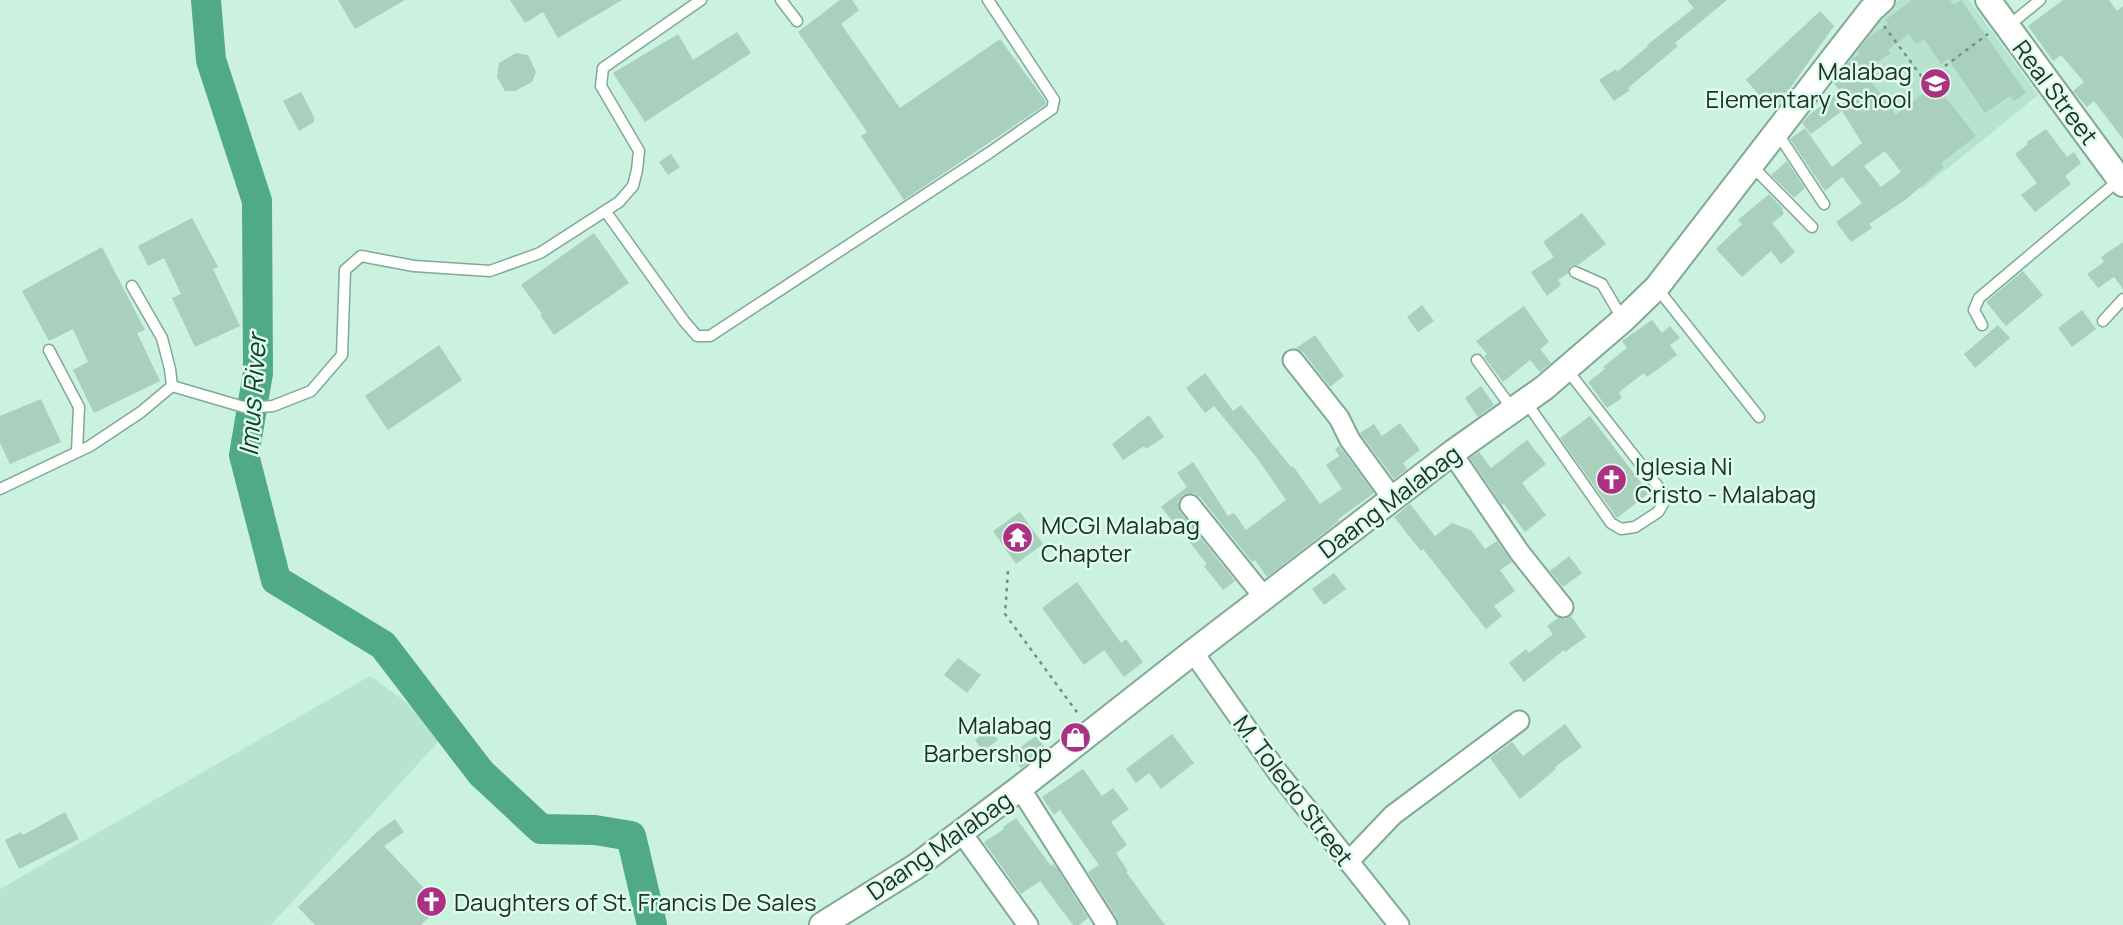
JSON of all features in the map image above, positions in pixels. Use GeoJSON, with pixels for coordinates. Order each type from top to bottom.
{"type":"FeatureCollection","features":[{"type":"Feature","properties":{"kind":"street","name":"Real Street"},"geometry":{"type":"LineString","coordinates":[[1988,0],[2121,182]]}},
{"type":"Feature","properties":{"kind":"street","name":"Daang Malabag"},"geometry":{"type":"LineString","coordinates":[[822,925],[915,867],[1020,788],[1452,453],[1520,406],[1623,320],[1657,288],[1877,5]]}},
{"type":"Feature","properties":{"kind":"street"},"geometry":{"type":"LineString","coordinates":[[1293,359],[1339,418],[1350,440],[1393,499]]}},
{"type":"Feature","properties":{"kind":"street"},"geometry":{"type":"LineString","coordinates":[[1452,453],[1520,552],[1563,607]]}},
{"type":"Feature","properties":{"kind":"street"},"geometry":{"type":"LineString","coordinates":[[1190,505],[1264,597]]}},
{"type":"Feature","properties":{"kind":"street","name":"M. Toledo Street"},"geometry":{"type":"LineString","coordinates":[[1193,652],[1276,770],[1399,925]]}},
{"type":"Feature","properties":{"kind":"street"},"geometry":{"type":"LineString","coordinates":[[1348,862],[1392,815],[1519,721]]}},
{"type":"Feature","properties":{"kind":"street"},"geometry":{"type":"LineString","coordinates":[[1020,788],[1107,925]]}},
{"type":"Feature","properties":{"kind":"street"},"geometry":{"type":"LineString","coordinates":[[961,832],[1028,925]]}},
{"type":"Feature","properties":{"kind":"lane"},"geometry":{"type":"LineString","coordinates":[[781,0],[797,21]]}},
{"type":"Feature","properties":{"kind":"lane"},"geometry":{"type":"LineString","coordinates":[[606,212],[684,321],[697,336],[710,337],[1052,109],[1054,100],[988,0]]}},
{"type":"Feature","properties":{"kind":"lane"},"geometry":{"type":"LineString","coordinates":[[2005,25],[2040,0]]}},
{"type":"Feature","properties":{"kind":"lane"},"geometry":{"type":"LineString","coordinates":[[172,386],[247,408],[274,406],[312,391],[342,355],[345,270],[361,256],[414,266],[490,271],[540,253],[606,212],[633,186],[639,151],[601,86],[603,68],[697,1]]}},
{"type":"Feature","properties":{"kind":"lane"},"geometry":{"type":"LineString","coordinates":[[1776,132],[1824,204]]}},
{"type":"Feature","properties":{"kind":"lane"},"geometry":{"type":"LineString","coordinates":[[1751,165],[1812,227]]}},
{"type":"Feature","properties":{"kind":"lane"},"geometry":{"type":"LineString","coordinates":[[1982,325],[1975,310],[1979,298],[2121,182]]}},
{"type":"Feature","properties":{"kind":"lane"},"geometry":{"type":"LineString","coordinates":[[1575,272],[1602,284],[1623,320]]}},
{"type":"Feature","properties":{"kind":"lane"},"geometry":{"type":"LineString","coordinates":[[132,286],[162,338],[172,386]]}},
{"type":"Feature","properties":{"kind":"lane"},"geometry":{"type":"LineString","coordinates":[[1657,288],[1759,417]]}},
{"type":"Feature","properties":{"kind":"lane"},"geometry":{"type":"LineString","coordinates":[[2102,321],[2123,299]]}},
{"type":"Feature","properties":{"kind":"lane"},"geometry":{"type":"LineString","coordinates":[[49,350],[79,407],[77,452]]}},
{"type":"Feature","properties":{"kind":"lane"},"geometry":{"type":"LineString","coordinates":[[1477,360],[1520,406],[1611,523],[1621,529],[1635,527],[1658,512],[1663,503],[1663,494],[1566,368]]}},
{"type":"Feature","properties":{"kind":"lane"},"geometry":{"type":"LineString","coordinates":[[0,489],[90,446],[141,412],[172,386]]}},
{"type":"Feature","properties":{"kind":"path"},"geometry":{"type":"LineString","coordinates":[[1877,5],[1925,81],[2005,25]]}},
{"type":"Feature","properties":{"kind":"path"},"geometry":{"type":"LineString","coordinates":[[1008,571],[1005,614],[1091,732]]}},
{"type":"Feature","properties":{"kind":"shaded area","name":"Malabag Elementary School"},"geometry":{"type":"Polygon","coordinates":[[[1899,0],[1969,0],[2038,95],[1922,189],[1831,72],[1876,19],[1899,0]]]}},
{"type":"Feature","properties":{"kind":"shaded area"},"geometry":{"type":"Polygon","coordinates":[[[370,676],[447,732],[271,925],[0,925],[0,889],[370,676]]]}},
{"type":"Feature","properties":{"kind":"building"},"geometry":{"type":"Polygon","coordinates":[[[338,0],[405,0],[355,29],[338,0]]]}},
{"type":"Feature","properties":{"kind":"building"},"geometry":{"type":"Polygon","coordinates":[[[510,0],[622,0],[558,38],[543,12],[525,23],[510,0]]]}},
{"type":"Feature","properties":{"kind":"building"},"geometry":{"type":"Polygon","coordinates":[[[840,0],[852,0],[859,10],[841,24],[900,108],[1000,39],[1046,101],[1045,105],[904,200],[861,136],[867,132],[798,32],[840,0]]]}},
{"type":"Feature","properties":{"kind":"building"},"geometry":{"type":"Polygon","coordinates":[[[1687,0],[1727,0],[1675,43],[1678,46],[1614,101],[1599,80],[1616,69],[1617,72],[1694,8],[1687,0]]]}},
{"type":"Feature","properties":{"kind":"building","name":"Malabag Elementary School"},"geometry":{"type":"Polygon","coordinates":[[[1912,0],[1950,0],[1954,5],[1961,0],[2026,93],[2014,101],[2010,96],[1985,113],[1948,59],[1941,64],[1924,39],[1916,44],[1909,34],[1888,50],[1891,53],[1863,71],[1896,115],[1935,84],[1976,136],[1941,163],[1944,167],[1905,200],[1869,224],[1872,228],[1851,242],[1836,222],[1862,203],[1842,177],[1825,191],[1790,139],[1805,128],[1832,167],[1862,143],[1842,111],[1811,134],[1802,123],[1840,91],[1833,82],[1859,54],[1858,51],[1869,37],[1888,24],[1885,20],[1912,0]],[[1885,151],[1864,166],[1881,187],[1901,172],[1885,151]]]}},
{"type":"Feature","properties":{"kind":"building"},"geometry":{"type":"Polygon","coordinates":[[[2063,0],[2109,0],[2117,11],[2123,6],[2123,139],[2094,101],[2087,107],[2073,91],[2084,82],[2061,55],[2053,61],[2028,26],[2063,0]]]}},
{"type":"Feature","properties":{"kind":"building"},"geometry":{"type":"Polygon","coordinates":[[[1820,11],[1834,26],[1774,111],[1746,80],[1820,11]]]}},
{"type":"Feature","properties":{"kind":"building"},"geometry":{"type":"Polygon","coordinates":[[[737,32],[751,53],[645,122],[613,73],[678,34],[693,60],[737,32]]]}},
{"type":"Feature","properties":{"kind":"building"},"geometry":{"type":"Polygon","coordinates":[[[516,53],[528,55],[536,72],[532,82],[515,91],[505,91],[497,77],[499,63],[516,53]]]}},
{"type":"Feature","properties":{"kind":"building"},"geometry":{"type":"Polygon","coordinates":[[[301,92],[314,122],[299,131],[283,101],[301,92]]]}},
{"type":"Feature","properties":{"kind":"building"},"geometry":{"type":"Polygon","coordinates":[[[2046,129],[2067,157],[2074,152],[2081,163],[2065,176],[2071,184],[2035,212],[2021,195],[2037,183],[2015,154],[2046,129]]]}},
{"type":"Feature","properties":{"kind":"building"},"geometry":{"type":"Polygon","coordinates":[[[671,154],[680,167],[668,175],[659,162],[671,154]]]}},
{"type":"Feature","properties":{"kind":"building"},"geometry":{"type":"Polygon","coordinates":[[[1787,161],[1805,188],[1794,198],[1771,175],[1787,161]]]}},
{"type":"Feature","properties":{"kind":"building"},"geometry":{"type":"Polygon","coordinates":[[[1769,194],[1783,209],[1784,214],[1772,223],[1795,252],[1781,264],[1771,251],[1742,277],[1716,249],[1742,224],[1738,220],[1769,194]]]}},
{"type":"Feature","properties":{"kind":"building"},"geometry":{"type":"Polygon","coordinates":[[[1582,213],[1606,244],[1578,265],[1570,266],[1568,273],[1558,280],[1561,285],[1547,296],[1531,272],[1554,257],[1543,242],[1582,213]]]}},
{"type":"Feature","properties":{"kind":"building"},"geometry":{"type":"Polygon","coordinates":[[[192,218],[218,267],[213,269],[240,326],[195,347],[172,298],[181,294],[164,258],[148,266],[138,246],[192,218]]]}},
{"type":"Feature","properties":{"kind":"building"},"geometry":{"type":"Polygon","coordinates":[[[594,233],[629,283],[554,335],[521,285],[594,233]]]}},
{"type":"Feature","properties":{"kind":"building"},"geometry":{"type":"Polygon","coordinates":[[[2123,242],[2123,289],[2114,277],[2098,288],[2087,274],[2104,262],[2101,257],[2123,242]]]}},
{"type":"Feature","properties":{"kind":"building"},"geometry":{"type":"Polygon","coordinates":[[[102,247],[145,330],[137,333],[160,381],[94,413],[73,370],[88,362],[73,329],[49,341],[22,291],[102,247]]]}},
{"type":"Feature","properties":{"kind":"building"},"geometry":{"type":"Polygon","coordinates":[[[2023,271],[2043,295],[2006,326],[1986,302],[2023,271]]]}},
{"type":"Feature","properties":{"kind":"building"},"geometry":{"type":"Polygon","coordinates":[[[1422,305],[1434,321],[1418,332],[1407,317],[1422,305]]]}},
{"type":"Feature","properties":{"kind":"building"},"geometry":{"type":"Polygon","coordinates":[[[1524,306],[1549,342],[1540,349],[1551,363],[1540,372],[1530,360],[1503,382],[1484,357],[1487,354],[1476,341],[1524,306]]]}},
{"type":"Feature","properties":{"kind":"building"},"geometry":{"type":"Polygon","coordinates":[[[2082,310],[2096,329],[2072,347],[2058,328],[2082,310]]]}},
{"type":"Feature","properties":{"kind":"building"},"geometry":{"type":"Polygon","coordinates":[[[1652,320],[1662,333],[1670,326],[1680,338],[1670,345],[1677,355],[1647,377],[1644,373],[1619,392],[1622,398],[1607,408],[1588,382],[1627,348],[1622,341],[1652,320]]]}},
{"type":"Feature","properties":{"kind":"building"},"geometry":{"type":"Polygon","coordinates":[[[1998,325],[2010,338],[1975,368],[1964,354],[1998,325]]]}},
{"type":"Feature","properties":{"kind":"building"},"geometry":{"type":"Polygon","coordinates":[[[1315,335],[1344,376],[1330,387],[1303,352],[1296,348],[1315,335]]]}},
{"type":"Feature","properties":{"kind":"building"},"geometry":{"type":"Polygon","coordinates":[[[439,345],[462,380],[388,430],[365,396],[439,345]]]}},
{"type":"Feature","properties":{"kind":"building"},"geometry":{"type":"Polygon","coordinates":[[[1205,373],[1233,411],[1241,405],[1291,467],[1293,466],[1320,504],[1342,489],[1326,465],[1339,456],[1335,449],[1339,446],[1374,493],[1267,577],[1200,497],[1194,493],[1183,495],[1178,501],[1180,512],[1235,581],[1223,590],[1204,566],[1207,564],[1161,507],[1187,487],[1177,473],[1193,462],[1228,516],[1234,513],[1246,530],[1286,500],[1257,458],[1214,406],[1205,413],[1186,388],[1205,373]]]}},
{"type":"Feature","properties":{"kind":"building"},"geometry":{"type":"Polygon","coordinates":[[[1481,386],[1494,405],[1478,417],[1465,398],[1481,386]]]}},
{"type":"Feature","properties":{"kind":"building"},"geometry":{"type":"Polygon","coordinates":[[[41,399],[61,442],[10,464],[0,443],[0,416],[41,399]]]}},
{"type":"Feature","properties":{"kind":"building"},"geometry":{"type":"Polygon","coordinates":[[[1149,415],[1164,437],[1123,460],[1112,444],[1149,415]]]}},
{"type":"Feature","properties":{"kind":"building"},"geometry":{"type":"Polygon","coordinates":[[[1590,416],[1649,493],[1617,518],[1560,438],[1590,416]]]}},
{"type":"Feature","properties":{"kind":"building"},"geometry":{"type":"Polygon","coordinates":[[[1400,423],[1420,450],[1403,463],[1407,469],[1394,479],[1360,433],[1374,424],[1382,436],[1400,423]]]}},
{"type":"Feature","properties":{"kind":"building"},"geometry":{"type":"Polygon","coordinates":[[[1527,440],[1546,464],[1522,483],[1546,515],[1525,532],[1504,504],[1502,505],[1470,458],[1479,452],[1491,468],[1527,440]]]}},
{"type":"Feature","properties":{"kind":"building"},"geometry":{"type":"Polygon","coordinates":[[[1410,504],[1435,536],[1452,523],[1471,530],[1485,549],[1497,541],[1512,562],[1500,570],[1515,591],[1494,606],[1502,616],[1486,629],[1394,517],[1410,504]]]}},
{"type":"Feature","properties":{"kind":"building","name":"MCGI Malabag Chapter"},"geometry":{"type":"Polygon","coordinates":[[[1020,512],[1043,544],[1016,564],[993,531],[1020,512]]]}},
{"type":"Feature","properties":{"kind":"building"},"geometry":{"type":"Polygon","coordinates":[[[1569,556],[1582,573],[1563,587],[1550,571],[1569,556]]]}},
{"type":"Feature","properties":{"kind":"building"},"geometry":{"type":"Polygon","coordinates":[[[1334,573],[1346,589],[1324,605],[1312,589],[1334,573]]]}},
{"type":"Feature","properties":{"kind":"building"},"geometry":{"type":"Polygon","coordinates":[[[1077,582],[1121,643],[1126,639],[1143,662],[1124,677],[1104,650],[1084,665],[1042,608],[1077,582]]]}},
{"type":"Feature","properties":{"kind":"building"},"geometry":{"type":"Polygon","coordinates":[[[1571,616],[1586,637],[1565,652],[1564,650],[1524,682],[1509,663],[1526,649],[1529,653],[1553,634],[1547,626],[1558,618],[1571,616]]]}},
{"type":"Feature","properties":{"kind":"building"},"geometry":{"type":"Polygon","coordinates":[[[958,658],[981,675],[967,693],[944,675],[958,658]]]}},
{"type":"Feature","properties":{"kind":"building"},"geometry":{"type":"Polygon","coordinates":[[[1565,724],[1582,747],[1520,799],[1490,758],[1512,742],[1523,756],[1565,724]]]}},
{"type":"Feature","properties":{"kind":"building"},"geometry":{"type":"Polygon","coordinates":[[[990,729],[998,740],[983,751],[975,740],[990,729]]]}},
{"type":"Feature","properties":{"kind":"building"},"geometry":{"type":"Polygon","coordinates":[[[1172,734],[1194,763],[1161,789],[1149,773],[1136,783],[1126,769],[1172,734]]]}},
{"type":"Feature","properties":{"kind":"building"},"geometry":{"type":"Polygon","coordinates":[[[1036,736],[1046,749],[1021,768],[1011,754],[1036,736]]]}},
{"type":"Feature","properties":{"kind":"building"},"geometry":{"type":"Polygon","coordinates":[[[1083,769],[1102,796],[1113,788],[1129,809],[1111,822],[1127,845],[1116,853],[1128,871],[1126,872],[1165,925],[1119,925],[1088,872],[1099,865],[1060,810],[1054,815],[1042,797],[1083,769]]]}},
{"type":"Feature","properties":{"kind":"building"},"geometry":{"type":"Polygon","coordinates":[[[65,812],[79,839],[19,869],[5,840],[21,832],[23,835],[65,812]]]}},
{"type":"Feature","properties":{"kind":"building"},"geometry":{"type":"Polygon","coordinates":[[[1016,818],[1051,866],[1053,864],[1058,870],[1088,918],[1079,925],[1073,925],[1040,881],[1021,894],[984,842],[1016,818]]]}},
{"type":"Feature","properties":{"kind":"building"},"geometry":{"type":"Polygon","coordinates":[[[395,819],[404,832],[384,846],[441,906],[421,925],[315,925],[298,907],[377,832],[395,819]]]}},
{"type":"Feature","properties":{"kind":"waterway","name":"Imus River"},"geometry":{"type":"LineString","coordinates":[[206,0],[211,60],[257,201],[258,373],[244,455],[276,580],[383,645],[481,773],[541,829],[595,830],[631,836],[652,925]]}},
{"type":"Feature","properties":{"kind":"place","name":"Malabag Elementary School"},"geometry":{"type":"Point","coordinates":[1935,84]}},
{"type":"Feature","properties":{"kind":"place","name":"Iglesia Ni Cristo - Malabag"},"geometry":{"type":"Point","coordinates":[1612,479]}},
{"type":"Feature","properties":{"kind":"place","name":"MCGI Malabag Chapter"},"geometry":{"type":"Point","coordinates":[1018,538]}},
{"type":"Feature","properties":{"kind":"place","name":"Malabag Barbershop"},"geometry":{"type":"Point","coordinates":[1075,738]}},
{"type":"Feature","properties":{"kind":"place","name":"Daughters of St. Francis De Sales"},"geometry":{"type":"Point","coordinates":[431,901]}}]}
